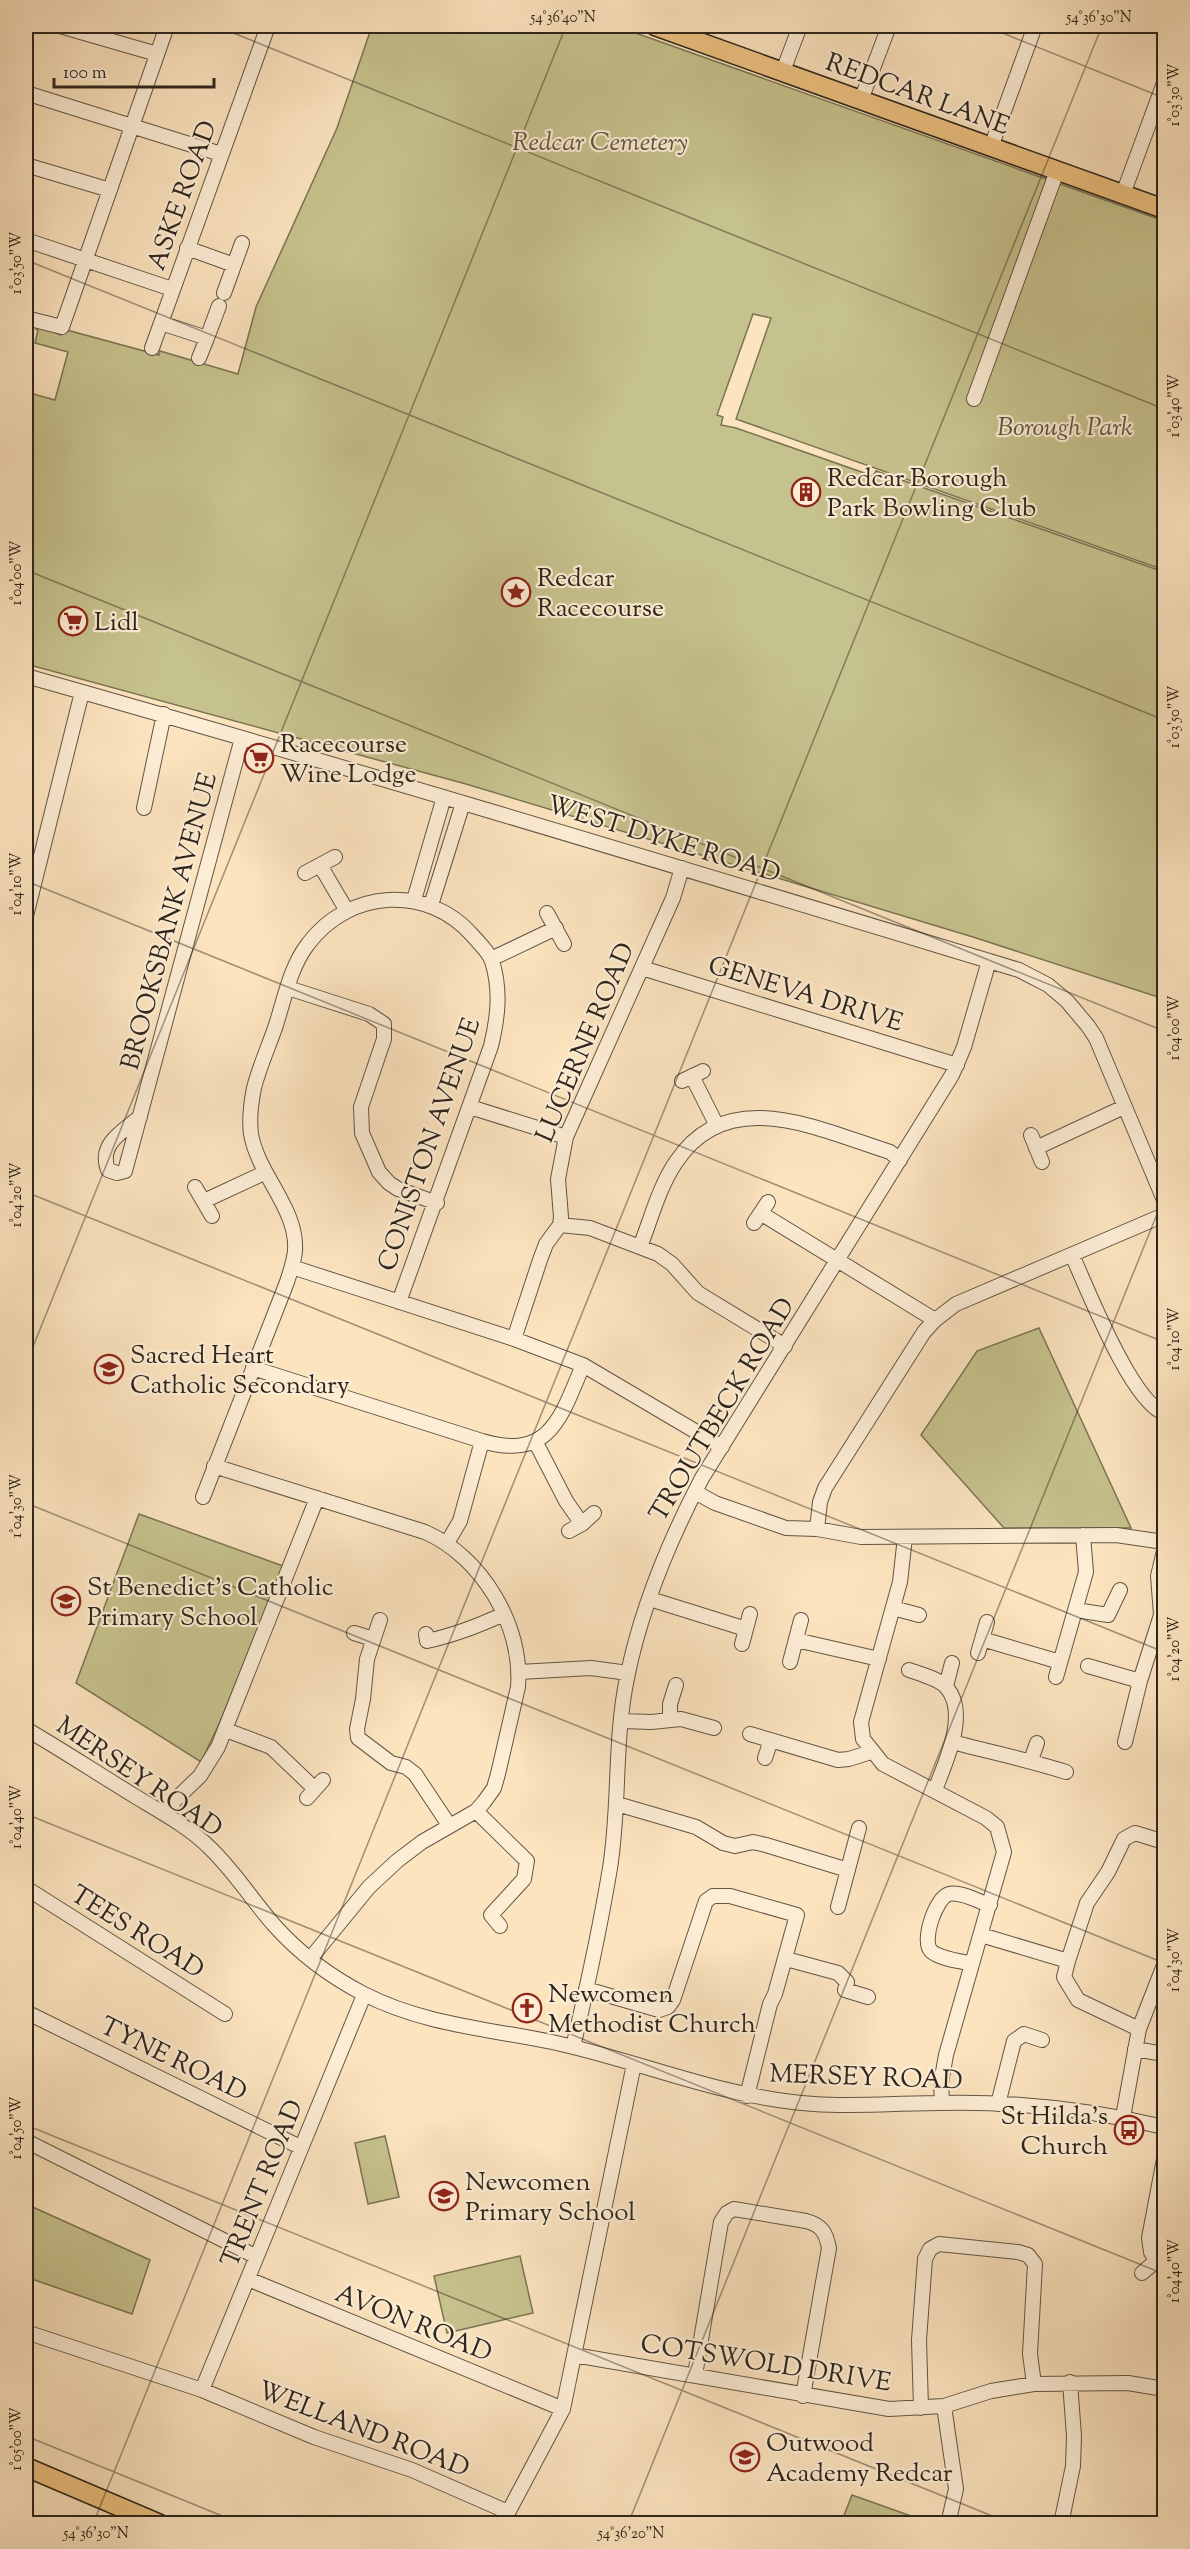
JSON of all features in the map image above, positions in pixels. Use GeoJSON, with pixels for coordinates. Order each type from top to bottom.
{"type":"FeatureCollection","features":[{"type":"Feature","properties":{"kind":"main road","name":"REDCAR LANE"},"geometry":{"type":"LineString","coordinates":[[655,26],[680,30],[861,100],[1164,209]]}},
{"type":"Feature","properties":{"kind":"main road"},"geometry":{"type":"LineString","coordinates":[[26,2467],[156,2523]]}},
{"type":"Feature","properties":{"kind":"street"},"geometry":{"type":"LineString","coordinates":[[60,26],[157,54]]}},
{"type":"Feature","properties":{"kind":"street"},"geometry":{"type":"LineString","coordinates":[[26,318],[62,327],[167,26]]}},
{"type":"Feature","properties":{"kind":"street","name":"ASKE ROAD"},"geometry":{"type":"LineString","coordinates":[[152,348],[268,26]]}},
{"type":"Feature","properties":{"kind":"street"},"geometry":{"type":"LineString","coordinates":[[783,71],[800,26]]}},
{"type":"Feature","properties":{"kind":"street"},"geometry":{"type":"LineString","coordinates":[[861,100],[889,26]]}},
{"type":"Feature","properties":{"kind":"street"},"geometry":{"type":"LineString","coordinates":[[991,147],[1035,26]]}},
{"type":"Feature","properties":{"kind":"street"},"geometry":{"type":"LineString","coordinates":[[1123,194],[1164,82]]}},
{"type":"Feature","properties":{"kind":"street"},"geometry":{"type":"LineString","coordinates":[[26,93],[221,154]]}},
{"type":"Feature","properties":{"kind":"street"},"geometry":{"type":"LineString","coordinates":[[26,165],[110,190]]}},
{"type":"Feature","properties":{"kind":"street"},"geometry":{"type":"LineString","coordinates":[[974,399],[1057,171]]}},
{"type":"Feature","properties":{"kind":"street"},"geometry":{"type":"LineString","coordinates":[[26,240],[172,289]]}},
{"type":"Feature","properties":{"kind":"street"},"geometry":{"type":"LineString","coordinates":[[199,358],[242,243]]}},
{"type":"Feature","properties":{"kind":"street"},"geometry":{"type":"LineString","coordinates":[[187,248],[234,265]]}},
{"type":"Feature","properties":{"kind":"street"},"geometry":{"type":"LineString","coordinates":[[161,323],[207,338]]}},
{"type":"Feature","properties":{"kind":"street","name":"WEST DYKE ROAD"},"geometry":{"type":"LineString","coordinates":[[26,676],[164,714],[682,868],[989,961],[1037,978],[1067,1001],[1095,1038],[1164,1200]]}},
{"type":"Feature","properties":{"kind":"street"},"geometry":{"type":"LineString","coordinates":[[26,916],[82,692]]}},
{"type":"Feature","properties":{"kind":"street"},"geometry":{"type":"LineString","coordinates":[[144,808],[164,714]]}},
{"type":"Feature","properties":{"kind":"street","name":"BROOKSBANK AVENUE"},"geometry":{"type":"LineString","coordinates":[[140,1117],[243,738]]}},
{"type":"Feature","properties":{"kind":"street"},"geometry":{"type":"LineString","coordinates":[[414,900],[444,797]]}},
{"type":"Feature","properties":{"kind":"street"},"geometry":{"type":"LineString","coordinates":[[431,905],[463,803]]}},
{"type":"Feature","properties":{"kind":"street"},"geometry":{"type":"LineString","coordinates":[[305,873],[335,857]]}},
{"type":"Feature","properties":{"kind":"street"},"geometry":{"type":"LineString","coordinates":[[320,865],[347,911]]}},
{"type":"Feature","properties":{"kind":"street","name":"LUCERNE ROAD"},"geometry":{"type":"LineString","coordinates":[[560,1225],[558,1179],[566,1137],[673,898],[682,868]]}},
{"type":"Feature","properties":{"kind":"street","name":"CONISTON AVENUE"},"geometry":{"type":"LineString","coordinates":[[203,1497],[292,1267],[294,1235],[289,1218],[264,1173],[251,1132],[251,1109],[255,1087],[297,961],[321,929],[347,911],[370,902],[414,900],[431,905],[465,926],[491,959],[499,1001],[498,1017],[491,1046],[399,1302]]}},
{"type":"Feature","properties":{"kind":"street"},"geometry":{"type":"LineString","coordinates":[[547,913],[564,944]]}},
{"type":"Feature","properties":{"kind":"street"},"geometry":{"type":"LineString","coordinates":[[491,959],[556,928]]}},
{"type":"Feature","properties":{"kind":"street","name":"TROUTBECK ROAD"},"geometry":{"type":"LineString","coordinates":[[573,2047],[610,1868],[628,1673],[650,1599],[676,1530],[695,1492],[722,1447],[957,1065],[989,961]]}},
{"type":"Feature","properties":{"kind":"street","name":"GENEVA DRIVE"},"geometry":{"type":"LineString","coordinates":[[642,968],[957,1065]]}},
{"type":"Feature","properties":{"kind":"street"},"geometry":{"type":"LineString","coordinates":[[288,988],[369,1014],[384,1024],[384,1039],[361,1107],[362,1133],[379,1172],[389,1183],[398,1189],[436,1203]]}},
{"type":"Feature","properties":{"kind":"street"},"geometry":{"type":"LineString","coordinates":[[692,1076],[717,1126]]}},
{"type":"Feature","properties":{"kind":"street"},"geometry":{"type":"LineString","coordinates":[[470,1107],[566,1137]]}},
{"type":"Feature","properties":{"kind":"street"},"geometry":{"type":"LineString","coordinates":[[1042,1162],[1033,1141],[1124,1107]]}},
{"type":"Feature","properties":{"kind":"street"},"geometry":{"type":"LineString","coordinates":[[640,1247],[662,1188],[676,1162],[686,1149],[717,1126],[742,1118],[774,1117],[890,1152],[900,1160]]}},
{"type":"Feature","properties":{"kind":"street"},"geometry":{"type":"LineString","coordinates":[[204,1202],[264,1173]]}},
{"type":"Feature","properties":{"kind":"street"},"geometry":{"type":"LineString","coordinates":[[195,1187],[212,1216]]}},
{"type":"Feature","properties":{"kind":"street"},"geometry":{"type":"LineString","coordinates":[[761,1213],[934,1320]]}},
{"type":"Feature","properties":{"kind":"street"},"geometry":{"type":"LineString","coordinates":[[817,1529],[820,1502],[825,1488],[924,1332],[934,1320],[956,1304],[1164,1215]]}},
{"type":"Feature","properties":{"kind":"street"},"geometry":{"type":"LineString","coordinates":[[514,1339],[546,1244],[560,1225],[590,1228],[640,1247],[672,1264],[698,1293],[786,1346]]}},
{"type":"Feature","properties":{"kind":"street"},"geometry":{"type":"LineString","coordinates":[[1072,1255],[1128,1371],[1144,1398],[1164,1413]]}},
{"type":"Feature","properties":{"kind":"street"},"geometry":{"type":"LineString","coordinates":[[292,1267],[514,1339],[583,1365],[722,1447]]}},
{"type":"Feature","properties":{"kind":"street"},"geometry":{"type":"LineString","coordinates":[[253,1368],[482,1441],[524,1446],[536,1441],[558,1421],[583,1365]]}},
{"type":"Feature","properties":{"kind":"street"},"geometry":{"type":"LineString","coordinates":[[447,1543],[460,1521],[482,1441]]}},
{"type":"Feature","properties":{"kind":"street"},"geometry":{"type":"LineString","coordinates":[[536,1441],[566,1501],[582,1524]]}},
{"type":"Feature","properties":{"kind":"street"},"geometry":{"type":"LineString","coordinates":[[214,1466],[425,1532],[447,1543],[483,1580],[504,1614],[513,1637],[519,1672],[494,1788],[476,1811],[397,1861],[369,1887],[310,1959]]}},
{"type":"Feature","properties":{"kind":"street"},"geometry":{"type":"LineString","coordinates":[[695,1492],[713,1503],[786,1528],[817,1529],[861,1537],[1116,1535],[1164,1542]]}},
{"type":"Feature","properties":{"kind":"street"},"geometry":{"type":"LineString","coordinates":[[166,1815],[176,1800],[200,1776],[225,1730],[317,1498]]}},
{"type":"Feature","properties":{"kind":"street"},"geometry":{"type":"LineString","coordinates":[[569,1531],[582,1524],[594,1513]]}},
{"type":"Feature","properties":{"kind":"street"},"geometry":{"type":"LineString","coordinates":[[1056,1677],[1086,1572],[1083,1535]]}},
{"type":"Feature","properties":{"kind":"street"},"geometry":{"type":"LineString","coordinates":[[905,1537],[902,1574],[861,1722],[863,1739],[871,1752],[883,1764],[986,1818],[997,1827],[1004,1852],[946,2055],[941,2083],[942,2102]]}},
{"type":"Feature","properties":{"kind":"street"},"geometry":{"type":"LineString","coordinates":[[1125,1742],[1140,1681],[1161,1615],[1158,1576],[1164,1551]]}},
{"type":"Feature","properties":{"kind":"street"},"geometry":{"type":"LineString","coordinates":[[1076,1610],[1108,1615],[1120,1590]]}},
{"type":"Feature","properties":{"kind":"street"},"geometry":{"type":"LineString","coordinates":[[650,1599],[746,1629]]}},
{"type":"Feature","properties":{"kind":"street"},"geometry":{"type":"LineString","coordinates":[[893,1608],[920,1615]]}},
{"type":"Feature","properties":{"kind":"street"},"geometry":{"type":"LineString","coordinates":[[426,1634],[428,1641],[452,1636],[504,1614]]}},
{"type":"Feature","properties":{"kind":"street"},"geometry":{"type":"LineString","coordinates":[[742,1644],[750,1614]]}},
{"type":"Feature","properties":{"kind":"street"},"geometry":{"type":"LineString","coordinates":[[380,1620],[363,1680],[358,1738],[391,1763],[406,1767],[415,1774],[449,1826]]}},
{"type":"Feature","properties":{"kind":"street"},"geometry":{"type":"LineString","coordinates":[[790,1662],[801,1620]]}},
{"type":"Feature","properties":{"kind":"street"},"geometry":{"type":"LineString","coordinates":[[987,1622],[980,1646],[1059,1662]]}},
{"type":"Feature","properties":{"kind":"street"},"geometry":{"type":"LineString","coordinates":[[354,1633],[373,1640]]}},
{"type":"Feature","properties":{"kind":"street"},"geometry":{"type":"LineString","coordinates":[[796,1640],[879,1659]]}},
{"type":"Feature","properties":{"kind":"street"},"geometry":{"type":"LineString","coordinates":[[946,1686],[952,1663]]}},
{"type":"Feature","properties":{"kind":"street"},"geometry":{"type":"LineString","coordinates":[[1088,1666],[1140,1681]]}},
{"type":"Feature","properties":{"kind":"street"},"geometry":{"type":"LineString","coordinates":[[519,1672],[591,1668],[628,1673]]}},
{"type":"Feature","properties":{"kind":"street"},"geometry":{"type":"LineString","coordinates":[[909,1670],[946,1686],[954,1701],[956,1713],[952,1742],[935,1790]]}},
{"type":"Feature","properties":{"kind":"street"},"geometry":{"type":"LineString","coordinates":[[670,1719],[670,1704],[676,1685]]}},
{"type":"Feature","properties":{"kind":"street"},"geometry":{"type":"LineString","coordinates":[[622,1721],[651,1722],[681,1719],[714,1728]]}},
{"type":"Feature","properties":{"kind":"street","name":"MERSEY ROAD"},"geometry":{"type":"LineString","coordinates":[[26,1729],[166,1815],[209,1846],[236,1875],[275,1927],[329,1973],[364,1995],[429,2019],[573,2047],[686,2081],[747,2096],[813,2104],[942,2102],[1027,2105],[1123,2117],[1164,2127]]}},
{"type":"Feature","properties":{"kind":"street"},"geometry":{"type":"LineString","coordinates":[[225,1730],[271,1747],[315,1789]]}},
{"type":"Feature","properties":{"kind":"street"},"geometry":{"type":"LineString","coordinates":[[750,1734],[838,1760],[849,1760],[871,1752]]}},
{"type":"Feature","properties":{"kind":"street"},"geometry":{"type":"LineString","coordinates":[[765,1758],[771,1740]]}},
{"type":"Feature","properties":{"kind":"street"},"geometry":{"type":"LineString","coordinates":[[952,1742],[1066,1772]]}},
{"type":"Feature","properties":{"kind":"street"},"geometry":{"type":"LineString","coordinates":[[1031,1761],[1037,1743]]}},
{"type":"Feature","properties":{"kind":"street"},"geometry":{"type":"LineString","coordinates":[[617,1804],[696,1827],[723,1843],[735,1846],[753,1842],[848,1870]]}},
{"type":"Feature","properties":{"kind":"street"},"geometry":{"type":"LineString","coordinates":[[476,1811],[527,1861],[524,1879],[491,1915],[500,1926]]}},
{"type":"Feature","properties":{"kind":"street"},"geometry":{"type":"LineString","coordinates":[[838,1907],[859,1828]]}},
{"type":"Feature","properties":{"kind":"street"},"geometry":{"type":"LineString","coordinates":[[1139,2029],[1078,2000],[1064,1977],[1082,1913],[1108,1872],[1124,1839],[1135,1833],[1164,1842]]}},
{"type":"Feature","properties":{"kind":"street","name":"TEES ROAD"},"geometry":{"type":"LineString","coordinates":[[26,1888],[225,2014]]}},
{"type":"Feature","properties":{"kind":"street"},"geometry":{"type":"LineString","coordinates":[[972,1964],[934,1954],[927,1945],[927,1936],[936,1908],[941,1898],[947,1894],[954,1893],[990,1905]]}},
{"type":"Feature","properties":{"kind":"street"},"geometry":{"type":"LineString","coordinates":[[586,1989],[659,2010],[668,2007],[673,2000],[706,1901],[712,1896],[730,1896],[798,1916],[770,2004],[747,2096]]}},
{"type":"Feature","properties":{"kind":"street"},"geometry":{"type":"LineString","coordinates":[[981,1935],[1068,1961]]}},
{"type":"Feature","properties":{"kind":"street"},"geometry":{"type":"LineString","coordinates":[[786,1959],[838,1973],[847,1982],[845,1990],[868,1997]]}},
{"type":"Feature","properties":{"kind":"street"},"geometry":{"type":"LineString","coordinates":[[1123,2117],[1139,2029],[1164,1965]]}},
{"type":"Feature","properties":{"kind":"street","name":"TRENT ROAD"},"geometry":{"type":"LineString","coordinates":[[202,2390],[248,2279],[255,2256],[364,1995]]}},
{"type":"Feature","properties":{"kind":"street","name":"TYNE ROAD"},"geometry":{"type":"LineString","coordinates":[[26,2012],[300,2147]]}},
{"type":"Feature","properties":{"kind":"street"},"geometry":{"type":"LineString","coordinates":[[998,2104],[1014,2041],[1024,2034],[1042,2040]]}},
{"type":"Feature","properties":{"kind":"street"},"geometry":{"type":"LineString","coordinates":[[1135,2049],[1164,2054]]}},
{"type":"Feature","properties":{"kind":"street"},"geometry":{"type":"LineString","coordinates":[[505,2517],[563,2409],[634,2064]]}},
{"type":"Feature","properties":{"kind":"street"},"geometry":{"type":"LineString","coordinates":[[26,2141],[255,2256]]}},
{"type":"Feature","properties":{"kind":"street"},"geometry":{"type":"LineString","coordinates":[[1142,2273],[1160,2264],[1151,2252],[1149,2238],[1164,2159]]}},
{"type":"Feature","properties":{"kind":"street"},"geometry":{"type":"LineString","coordinates":[[695,2375],[721,2222],[727,2212],[734,2210],[806,2221],[815,2223],[826,2232],[829,2248],[803,2396]]}},
{"type":"Feature","properties":{"kind":"street"},"geometry":{"type":"LineString","coordinates":[[921,2408],[919,2340],[925,2259],[930,2249],[939,2244],[1018,2252],[1028,2255],[1035,2264],[1030,2354],[1034,2384]]}},
{"type":"Feature","properties":{"kind":"street","name":"AVON ROAD"},"geometry":{"type":"LineString","coordinates":[[248,2279],[563,2409]]}},
{"type":"Feature","properties":{"kind":"street","name":"WELLAND ROAD"},"geometry":{"type":"LineString","coordinates":[[26,2332],[202,2390],[314,2437],[412,2470],[505,2517]]}},
{"type":"Feature","properties":{"kind":"street","name":"COTSWOLD DRIVE"},"geometry":{"type":"LineString","coordinates":[[574,2355],[889,2409],[944,2406],[991,2391],[1034,2384],[1128,2383],[1164,2390]]}},
{"type":"Feature","properties":{"kind":"street"},"geometry":{"type":"LineString","coordinates":[[1061,2523],[1073,2466],[1074,2436],[1070,2382]]}},
{"type":"Feature","properties":{"kind":"street"},"geometry":{"type":"LineString","coordinates":[[944,2406],[956,2489],[948,2523]]}},
{"type":"Feature","properties":{"kind":"green space","name":"Redcar Racecourse"},"geometry":{"type":"Polygon","coordinates":[[[372,26],[616,26],[1164,221],[1164,570],[736,419],[771,318],[753,314],[717,415],[723,417],[721,425],[736,428],[873,476],[876,471],[1164,572],[1164,999],[973,937],[466,784],[26,664],[26,392],[55,400],[68,352],[35,343],[38,323],[61,335],[63,329],[159,355],[160,351],[238,374],[256,307],[337,128],[372,26]]]}},
{"type":"Feature","properties":{"kind":"green space"},"geometry":{"type":"Polygon","coordinates":[[[1039,1328],[1131,1528],[1004,1528],[921,1435],[977,1351],[1039,1328]]]}},
{"type":"Feature","properties":{"kind":"green space"},"geometry":{"type":"Polygon","coordinates":[[[139,1514],[283,1566],[220,1722],[201,1762],[76,1683],[139,1514]]]}},
{"type":"Feature","properties":{"kind":"green space"},"geometry":{"type":"Polygon","coordinates":[[[385,2136],[399,2197],[368,2204],[355,2143],[385,2136]]]}},
{"type":"Feature","properties":{"kind":"green space"},"geometry":{"type":"Polygon","coordinates":[[[26,2204],[150,2260],[132,2314],[26,2277],[26,2204]]]}},
{"type":"Feature","properties":{"kind":"green space"},"geometry":{"type":"Polygon","coordinates":[[[520,2256],[533,2313],[447,2333],[434,2276],[520,2256]]]}},
{"type":"Feature","properties":{"kind":"green space"},"geometry":{"type":"Polygon","coordinates":[[[852,2495],[928,2522],[928,2523],[841,2523],[852,2495]]]}},
{"type":"Feature","properties":{"kind":"place","name":"Redcar Borough Park Bowling Club"},"geometry":{"type":"Point","coordinates":[806,492]}},
{"type":"Feature","properties":{"kind":"place","name":"Redcar Racecourse"},"geometry":{"type":"Point","coordinates":[516,592]}},
{"type":"Feature","properties":{"kind":"place","name":"Lidl"},"geometry":{"type":"Point","coordinates":[73,621]}},
{"type":"Feature","properties":{"kind":"place","name":"Racecourse Wine Lodge"},"geometry":{"type":"Point","coordinates":[259,758]}},
{"type":"Feature","properties":{"kind":"place","name":"Sacred Heart Catholic Secondary"},"geometry":{"type":"Point","coordinates":[109,1369]}},
{"type":"Feature","properties":{"kind":"place","name":"St Benedict's Catholic Primary School"},"geometry":{"type":"Point","coordinates":[66,1601]}},
{"type":"Feature","properties":{"kind":"place","name":"Newcomen Methodist Church"},"geometry":{"type":"Point","coordinates":[527,2008]}},
{"type":"Feature","properties":{"kind":"place","name":"St Hilda's Church"},"geometry":{"type":"Point","coordinates":[1129,2130]}},
{"type":"Feature","properties":{"kind":"place","name":"Newcomen Primary School"},"geometry":{"type":"Point","coordinates":[444,2196]}},
{"type":"Feature","properties":{"kind":"place","name":"Outwood Academy Redcar"},"geometry":{"type":"Point","coordinates":[745,2457]}},
{"type":"Feature","properties":{"kind":"park label","name":"Redcar Cemetery"},"geometry":{"type":"Point","coordinates":[600,141]}},
{"type":"Feature","properties":{"kind":"park label","name":"Borough Park"},"geometry":{"type":"Point","coordinates":[1065,426]}}]}
